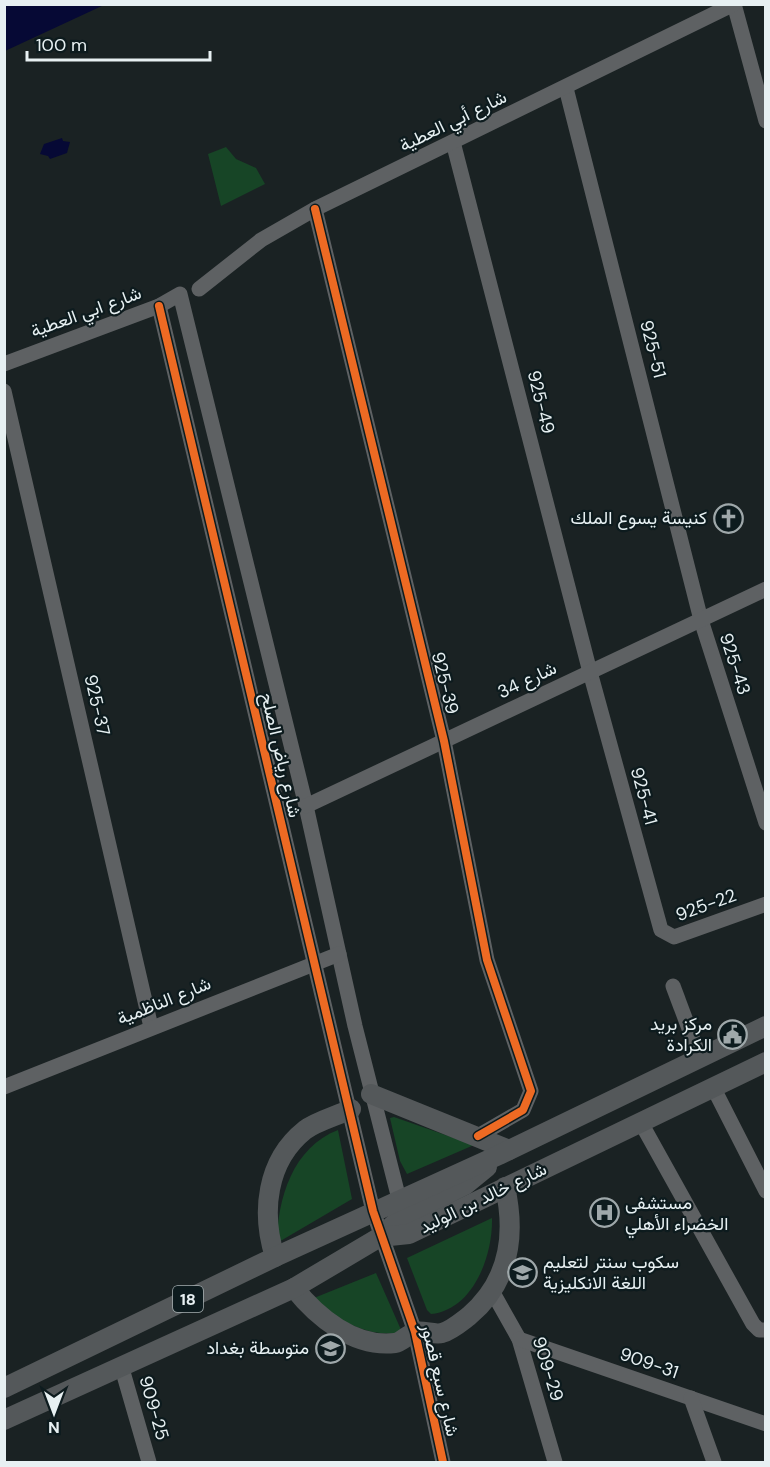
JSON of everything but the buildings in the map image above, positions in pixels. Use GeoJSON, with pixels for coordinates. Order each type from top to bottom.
{"type":"FeatureCollection","features":[{"type":"Feature","properties":{"kind":"main road","name":"شارع خالد بن الوليد"},"geometry":{"type":"LineString","coordinates":[[4,1388],[275,1257],[377,1225],[399,1199],[504,1152],[765,1026]]}},
{"type":"Feature","properties":{"kind":"main road","name":"شارع خالد بن الوليد"},"geometry":{"type":"LineString","coordinates":[[428,1215],[505,1188],[640,1120],[765,1062]]}},
{"type":"Feature","properties":{"kind":"main road"},"geometry":{"type":"LineString","coordinates":[[371,1094],[478,1136],[504,1152],[428,1215],[377,1225],[351,1246],[308,1272],[294,1288],[315,1312],[349,1334],[372,1341],[396,1343],[415,1332],[441,1333],[460,1323],[492,1291],[504,1267],[511,1241],[511,1214],[505,1188]]}},
{"type":"Feature","properties":{"kind":"main road"},"geometry":{"type":"LineString","coordinates":[[275,1257],[268,1234],[267,1203],[273,1176],[281,1159],[306,1130],[351,1109]]}},
{"type":"Feature","properties":{"kind":"main road","name":"18"},"geometry":{"type":"LineString","coordinates":[[4,1420],[294,1288]]}},
{"type":"Feature","properties":{"kind":"street","name":"شارع أبي العطية"},"geometry":{"type":"LineString","coordinates":[[200,289],[261,240],[315,209],[734,4]]}},
{"type":"Feature","properties":{"kind":"street"},"geometry":{"type":"LineString","coordinates":[[734,4],[765,121]]}},
{"type":"Feature","properties":{"kind":"street","name":"925-51"},"geometry":{"type":"LineString","coordinates":[[566,88],[701,620]]}},
{"type":"Feature","properties":{"kind":"street","name":"925-49"},"geometry":{"type":"LineString","coordinates":[[453,142],[590,672]]}},
{"type":"Feature","properties":{"kind":"street","name":"925-39"},"geometry":{"type":"LineString","coordinates":[[315,209],[444,741],[487,960],[531,1091],[523,1110],[478,1136]]}},
{"type":"Feature","properties":{"kind":"street","name":"شارع ابي العطية"},"geometry":{"type":"LineString","coordinates":[[4,364],[159,306],[180,294]]}},
{"type":"Feature","properties":{"kind":"street","name":"شارع رياض الصلح"},"geometry":{"type":"LineString","coordinates":[[180,294],[306,806],[371,1094],[399,1199]]}},
{"type":"Feature","properties":{"kind":"street","name":"شارع رياض الصلح"},"geometry":{"type":"LineString","coordinates":[[159,306],[377,1225]]}},
{"type":"Feature","properties":{"kind":"street","name":"925-37"},"geometry":{"type":"LineString","coordinates":[[4,391],[151,1027]]}},
{"type":"Feature","properties":{"kind":"street"},"geometry":{"type":"LineString","coordinates":[[203,487],[212,479],[226,480]]}},
{"type":"Feature","properties":{"kind":"street","name":"شارع 34"},"geometry":{"type":"LineString","coordinates":[[306,806],[765,589]]}},
{"type":"Feature","properties":{"kind":"street","name":"925-43"},"geometry":{"type":"LineString","coordinates":[[701,620],[765,823]]}},
{"type":"Feature","properties":{"kind":"street","name":"925-41"},"geometry":{"type":"LineString","coordinates":[[590,672],[661,930]]}},
{"type":"Feature","properties":{"kind":"street","name":"925-22"},"geometry":{"type":"LineString","coordinates":[[661,930],[674,937],[765,904]]}},
{"type":"Feature","properties":{"kind":"street","name":"شارع الناظمية"},"geometry":{"type":"LineString","coordinates":[[4,1087],[339,954]]}},
{"type":"Feature","properties":{"kind":"street"},"geometry":{"type":"LineString","coordinates":[[673,986],[700,1058]]}},
{"type":"Feature","properties":{"kind":"street"},"geometry":{"type":"LineString","coordinates":[[713,1087],[765,1191]]}},
{"type":"Feature","properties":{"kind":"street"},"geometry":{"type":"LineString","coordinates":[[640,1120],[753,1324],[759,1330],[765,1330]]}},
{"type":"Feature","properties":{"kind":"street","name":"شارع سبع قصور"},"geometry":{"type":"LineString","coordinates":[[377,1225],[415,1332],[443,1462]]}},
{"type":"Feature","properties":{"kind":"street","name":"909-29"},"geometry":{"type":"LineString","coordinates":[[492,1291],[519,1339],[555,1462]]}},
{"type":"Feature","properties":{"kind":"street","name":"909-31"},"geometry":{"type":"LineString","coordinates":[[519,1339],[765,1424]]}},
{"type":"Feature","properties":{"kind":"street","name":"909-25"},"geometry":{"type":"LineString","coordinates":[[121,1365],[149,1462]]}},
{"type":"Feature","properties":{"kind":"street"},"geometry":{"type":"LineString","coordinates":[[691,1398],[714,1462]]}},
{"type":"Feature","properties":{"kind":"green space"},"geometry":{"type":"Polygon","coordinates":[[[226,147],[236,159],[256,168],[265,184],[221,206],[208,154],[226,147]]]}},
{"type":"Feature","properties":{"kind":"green space"},"geometry":{"type":"Polygon","coordinates":[[[394,1117],[474,1145],[407,1174],[400,1161],[390,1118],[394,1117]]]}},
{"type":"Feature","properties":{"kind":"green space"},"geometry":{"type":"Polygon","coordinates":[[[338,1130],[352,1199],[277,1243],[280,1209],[291,1176],[309,1149],[322,1138],[338,1130]]]}},
{"type":"Feature","properties":{"kind":"green space"},"geometry":{"type":"Polygon","coordinates":[[[492,1218],[489,1248],[478,1279],[458,1303],[446,1310],[431,1314],[427,1310],[407,1258],[492,1218]]]}},
{"type":"Feature","properties":{"kind":"green space"},"geometry":{"type":"Polygon","coordinates":[[[376,1273],[402,1332],[364,1330],[309,1300],[376,1273]]]}},
{"type":"Feature","properties":{"kind":"shaded area"},"geometry":{"type":"Polygon","coordinates":[[[5,4],[104,4],[104,5],[5,51],[5,4]]]}},
{"type":"Feature","properties":{"kind":"shaded area"},"geometry":{"type":"Polygon","coordinates":[[[62,138],[63,141],[70,142],[67,153],[50,159],[40,154],[44,144],[62,138]]]}},
{"type":"Feature","properties":{"kind":"cycle path"},"geometry":{"type":"LineString","coordinates":[[315,209],[444,741],[487,960],[531,1091],[523,1110],[478,1136]]}},
{"type":"Feature","properties":{"kind":"cycle path"},"geometry":{"type":"LineString","coordinates":[[159,306],[373,1211],[415,1332],[443,1462]]}},
{"type":"Feature","properties":{"kind":"place","name":"كنيسة يسوع الملك"},"geometry":{"type":"Point","coordinates":[728,518]}},
{"type":"Feature","properties":{"kind":"place","name":"مركز بريد الكرادة"},"geometry":{"type":"Point","coordinates":[733,1034]}},
{"type":"Feature","properties":{"kind":"place","name":"مستشفى الخضراء الأهلي"},"geometry":{"type":"Point","coordinates":[604,1213]}},
{"type":"Feature","properties":{"kind":"place","name":"سكوب سنتر لتعليم اللغة الانكليزية"},"geometry":{"type":"Point","coordinates":[522,1272]}},
{"type":"Feature","properties":{"kind":"place","name":"متوسطة بغداد"},"geometry":{"type":"Point","coordinates":[330,1348]}}]}
